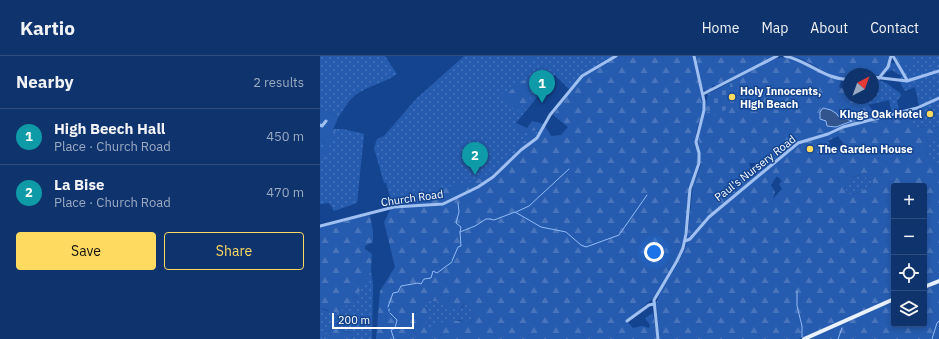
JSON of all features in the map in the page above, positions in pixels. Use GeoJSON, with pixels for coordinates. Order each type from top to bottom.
{"type":"FeatureCollection","features":[{"type":"Feature","properties":{"kind":"main road"},"geometry":{"type":"LineString","coordinates":[[927,286],[939,281]]}},
{"type":"Feature","properties":{"kind":"main road"},"geometry":{"type":"LineString","coordinates":[[804,339],[891,300]]}},
{"type":"Feature","properties":{"kind":"street","name":"Church Road"},"geometry":{"type":"LineString","coordinates":[[320,226],[394,207],[443,204],[478,187],[493,177],[521,150],[537,138],[550,115],[582,76],[616,56]]}},
{"type":"Feature","properties":{"kind":"street"},"geometry":{"type":"LineString","coordinates":[[658,339],[654,304],[655,297],[677,261],[685,241],[690,189],[699,164],[699,153],[696,142],[704,110],[703,94],[694,56]]}},
{"type":"Feature","properties":{"kind":"street"},"geometry":{"type":"LineString","coordinates":[[703,94],[777,56]]}},
{"type":"Feature","properties":{"kind":"street"},"geometry":{"type":"LineString","coordinates":[[785,56],[804,61],[839,79],[843,79]]}},
{"type":"Feature","properties":{"kind":"street"},"geometry":{"type":"LineString","coordinates":[[879,78],[888,67],[892,56]]}},
{"type":"Feature","properties":{"kind":"street"},"geometry":{"type":"LineString","coordinates":[[892,56],[907,81]]}},
{"type":"Feature","properties":{"kind":"street"},"geometry":{"type":"LineString","coordinates":[[879,78],[907,81],[939,71]]}},
{"type":"Feature","properties":{"kind":"street","name":"Paul's Nursery Road"},"geometry":{"type":"LineString","coordinates":[[685,241],[690,239],[718,209],[798,143],[828,134],[843,127],[917,108],[939,98]]}},
{"type":"Feature","properties":{"kind":"street"},"geometry":{"type":"LineString","coordinates":[[320,125],[322,126],[326,121]]}},
{"type":"Feature","properties":{"kind":"street"},"geometry":{"type":"LineString","coordinates":[[628,321],[649,305],[654,304]]}},
{"type":"Feature","properties":{"kind":"green space"},"geometry":{"type":"Polygon","coordinates":[[[320,56],[385,56],[397,74],[356,94],[338,118],[320,107],[320,56]]]}},
{"type":"Feature","properties":{"kind":"green space"},"geometry":{"type":"Polygon","coordinates":[[[464,56],[618,56],[571,91],[555,75],[516,123],[520,133],[537,130],[504,166],[476,188],[431,202],[416,201],[408,204],[392,204],[374,148],[377,139],[384,136],[416,99],[464,56]]]}},
{"type":"Feature","properties":{"kind":"green space"},"geometry":{"type":"Polygon","coordinates":[[[523,56],[533,56],[551,69],[523,56]]]}},
{"type":"Feature","properties":{"kind":"green space"},"geometry":{"type":"Polygon","coordinates":[[[618,56],[693,56],[703,108],[696,132],[698,162],[691,183],[683,244],[675,263],[654,297],[627,321],[633,328],[642,326],[649,328],[650,325],[645,318],[653,313],[657,339],[376,339],[380,291],[395,267],[384,222],[390,210],[416,201],[431,202],[434,190],[475,181],[500,168],[515,149],[538,130],[520,133],[516,123],[527,128],[532,121],[544,124],[551,136],[561,135],[568,127],[553,115],[584,72],[618,56]],[[422,300],[430,313],[425,326],[428,330],[438,324],[448,321],[471,323],[474,311],[465,303],[461,308],[445,306],[443,302],[422,300]]]}},
{"type":"Feature","properties":{"kind":"green space"},"geometry":{"type":"Polygon","coordinates":[[[695,56],[774,56],[716,87],[715,85],[712,86],[713,89],[707,91],[703,89],[695,56]]]}},
{"type":"Feature","properties":{"kind":"green space"},"geometry":{"type":"Polygon","coordinates":[[[791,56],[890,56],[887,67],[879,75],[879,68],[843,68],[843,78],[835,77],[802,59],[791,56]]]}},
{"type":"Feature","properties":{"kind":"green space"},"geometry":{"type":"Polygon","coordinates":[[[895,56],[911,56],[912,65],[900,64],[895,56]]]}},
{"type":"Feature","properties":{"kind":"green space"},"geometry":{"type":"Polygon","coordinates":[[[911,56],[939,56],[939,127],[931,130],[927,126],[912,130],[906,114],[920,110],[915,87],[905,91],[899,80],[902,76],[891,70],[887,72],[890,63],[911,64],[911,56]]]}},
{"type":"Feature","properties":{"kind":"green space"},"geometry":{"type":"Polygon","coordinates":[[[787,57],[798,59],[841,81],[839,87],[843,89],[843,104],[867,104],[880,119],[906,114],[912,130],[927,126],[931,130],[939,127],[939,138],[929,144],[926,152],[930,160],[939,166],[939,279],[927,284],[927,183],[891,183],[891,298],[799,339],[660,339],[656,304],[661,290],[679,262],[687,242],[693,185],[701,165],[698,137],[705,110],[741,102],[731,82],[758,66],[772,60],[787,57]],[[823,108],[827,126],[839,117],[831,110],[823,108]],[[838,136],[828,141],[830,144],[826,146],[840,150],[843,143],[838,136]],[[749,163],[750,167],[756,168],[764,163],[749,163]],[[866,173],[850,178],[845,184],[846,194],[853,194],[861,191],[873,182],[873,178],[870,180],[866,178],[866,173]],[[777,176],[771,185],[775,192],[773,199],[782,189],[779,184],[782,181],[777,176]]]}},
{"type":"Feature","properties":{"kind":"green space"},"geometry":{"type":"Polygon","coordinates":[[[534,72],[538,84],[549,79],[516,112],[497,93],[506,94],[534,72]]]}},
{"type":"Feature","properties":{"kind":"green space"},"geometry":{"type":"Polygon","coordinates":[[[879,80],[886,83],[900,93],[901,96],[897,101],[899,110],[892,113],[889,100],[879,102],[879,80]]]}},
{"type":"Feature","properties":{"kind":"green space"},"geometry":{"type":"Polygon","coordinates":[[[731,82],[741,102],[715,115],[705,110],[708,94],[731,82]]]}},
{"type":"Feature","properties":{"kind":"green space"},"geometry":{"type":"Polygon","coordinates":[[[320,107],[338,118],[327,144],[320,139],[320,107]]]}},
{"type":"Feature","properties":{"kind":"green space"},"geometry":{"type":"Polygon","coordinates":[[[333,129],[343,129],[364,134],[357,203],[334,211],[329,203],[320,204],[320,139],[327,144],[333,129]]]}},
{"type":"Feature","properties":{"kind":"green space"},"geometry":{"type":"Polygon","coordinates":[[[333,129],[336,129],[325,159],[320,160],[320,155],[333,129]]]}},
{"type":"Feature","properties":{"kind":"green space"},"geometry":{"type":"Polygon","coordinates":[[[939,138],[939,166],[930,160],[926,152],[929,144],[939,138]]]}},
{"type":"Feature","properties":{"kind":"green space"},"geometry":{"type":"Polygon","coordinates":[[[867,173],[866,178],[870,180],[873,177],[873,182],[871,185],[853,194],[846,194],[845,184],[850,178],[867,173]]]}},
{"type":"Feature","properties":{"kind":"green space"},"geometry":{"type":"Polygon","coordinates":[[[370,215],[373,242],[365,246],[365,249],[372,254],[371,270],[358,294],[339,313],[320,308],[320,226],[370,215]]]}},
{"type":"Feature","properties":{"kind":"green space"},"geometry":{"type":"Polygon","coordinates":[[[371,270],[373,284],[372,339],[352,339],[353,333],[339,329],[330,329],[328,333],[322,337],[322,339],[320,339],[320,308],[327,311],[355,298],[371,270]]]}},
{"type":"Feature","properties":{"kind":"green space"},"geometry":{"type":"Polygon","coordinates":[[[939,283],[939,339],[808,339],[891,302],[891,327],[927,327],[927,288],[939,283]]]}},
{"type":"Feature","properties":{"kind":"green space"},"geometry":{"type":"Polygon","coordinates":[[[422,300],[443,302],[462,308],[465,303],[474,311],[471,323],[459,320],[428,331],[425,326],[422,300]]]}},
{"type":"Feature","properties":{"kind":"green space"},"geometry":{"type":"Polygon","coordinates":[[[335,324],[337,328],[353,333],[352,339],[322,339],[322,337],[328,333],[335,324]]]}},
{"type":"Feature","properties":{"kind":"shaded area"},"geometry":{"type":"Polygon","coordinates":[[[823,108],[831,110],[838,116],[852,121],[836,127],[827,126],[826,121],[820,119],[820,112],[823,108]]]}},
{"type":"Feature","properties":{"kind":"waterway"},"geometry":{"type":"LineString","coordinates":[[516,212],[529,206],[569,169]]}},
{"type":"Feature","properties":{"kind":"waterway"},"geometry":{"type":"LineString","coordinates":[[490,219],[494,220],[515,212],[541,227],[566,232],[581,245],[586,247],[619,235],[647,195]]}},
{"type":"Feature","properties":{"kind":"waterway"},"geometry":{"type":"LineString","coordinates":[[458,203],[459,212],[456,223],[461,227],[460,232]]}},
{"type":"Feature","properties":{"kind":"waterway"},"geometry":{"type":"LineString","coordinates":[[452,261],[458,247],[461,246],[460,232],[475,226],[486,219],[490,219]]}},
{"type":"Feature","properties":{"kind":"waterway"},"geometry":{"type":"LineString","coordinates":[[388,307],[393,293],[398,292],[401,286],[418,283],[421,284],[424,279],[431,278],[433,271],[437,273],[452,262]]}},
{"type":"Feature","properties":{"kind":"waterway"},"geometry":{"type":"LineString","coordinates":[[797,291],[797,306],[802,326],[802,337]]}},
{"type":"Feature","properties":{"kind":"waterway"},"geometry":{"type":"LineString","coordinates":[[390,313],[397,320],[395,328],[391,330],[394,339]]}},
{"type":"Feature","properties":{"kind":"waterway"},"geometry":{"type":"LineString","coordinates":[[932,339],[939,321]]}},
{"type":"Feature","properties":{"kind":"waterway"},"geometry":{"type":"LineString","coordinates":[[838,339],[842,328]]}},
{"type":"Feature","properties":{"kind":"place","name":"Holy Innocents, High Beach"},"geometry":{"type":"Point","coordinates":[732,97]}},
{"type":"Feature","properties":{"kind":"place","name":"High Beech Hall"},"geometry":{"type":"Point","coordinates":[542,103]}},
{"type":"Feature","properties":{"kind":"place","name":"Kings Oak Hotel"},"geometry":{"type":"Point","coordinates":[930,114]}},
{"type":"Feature","properties":{"kind":"place","name":"The Garden House"},"geometry":{"type":"Point","coordinates":[810,149]}},
{"type":"Feature","properties":{"kind":"place","name":"La Bise"},"geometry":{"type":"Point","coordinates":[475,175]}}]}
